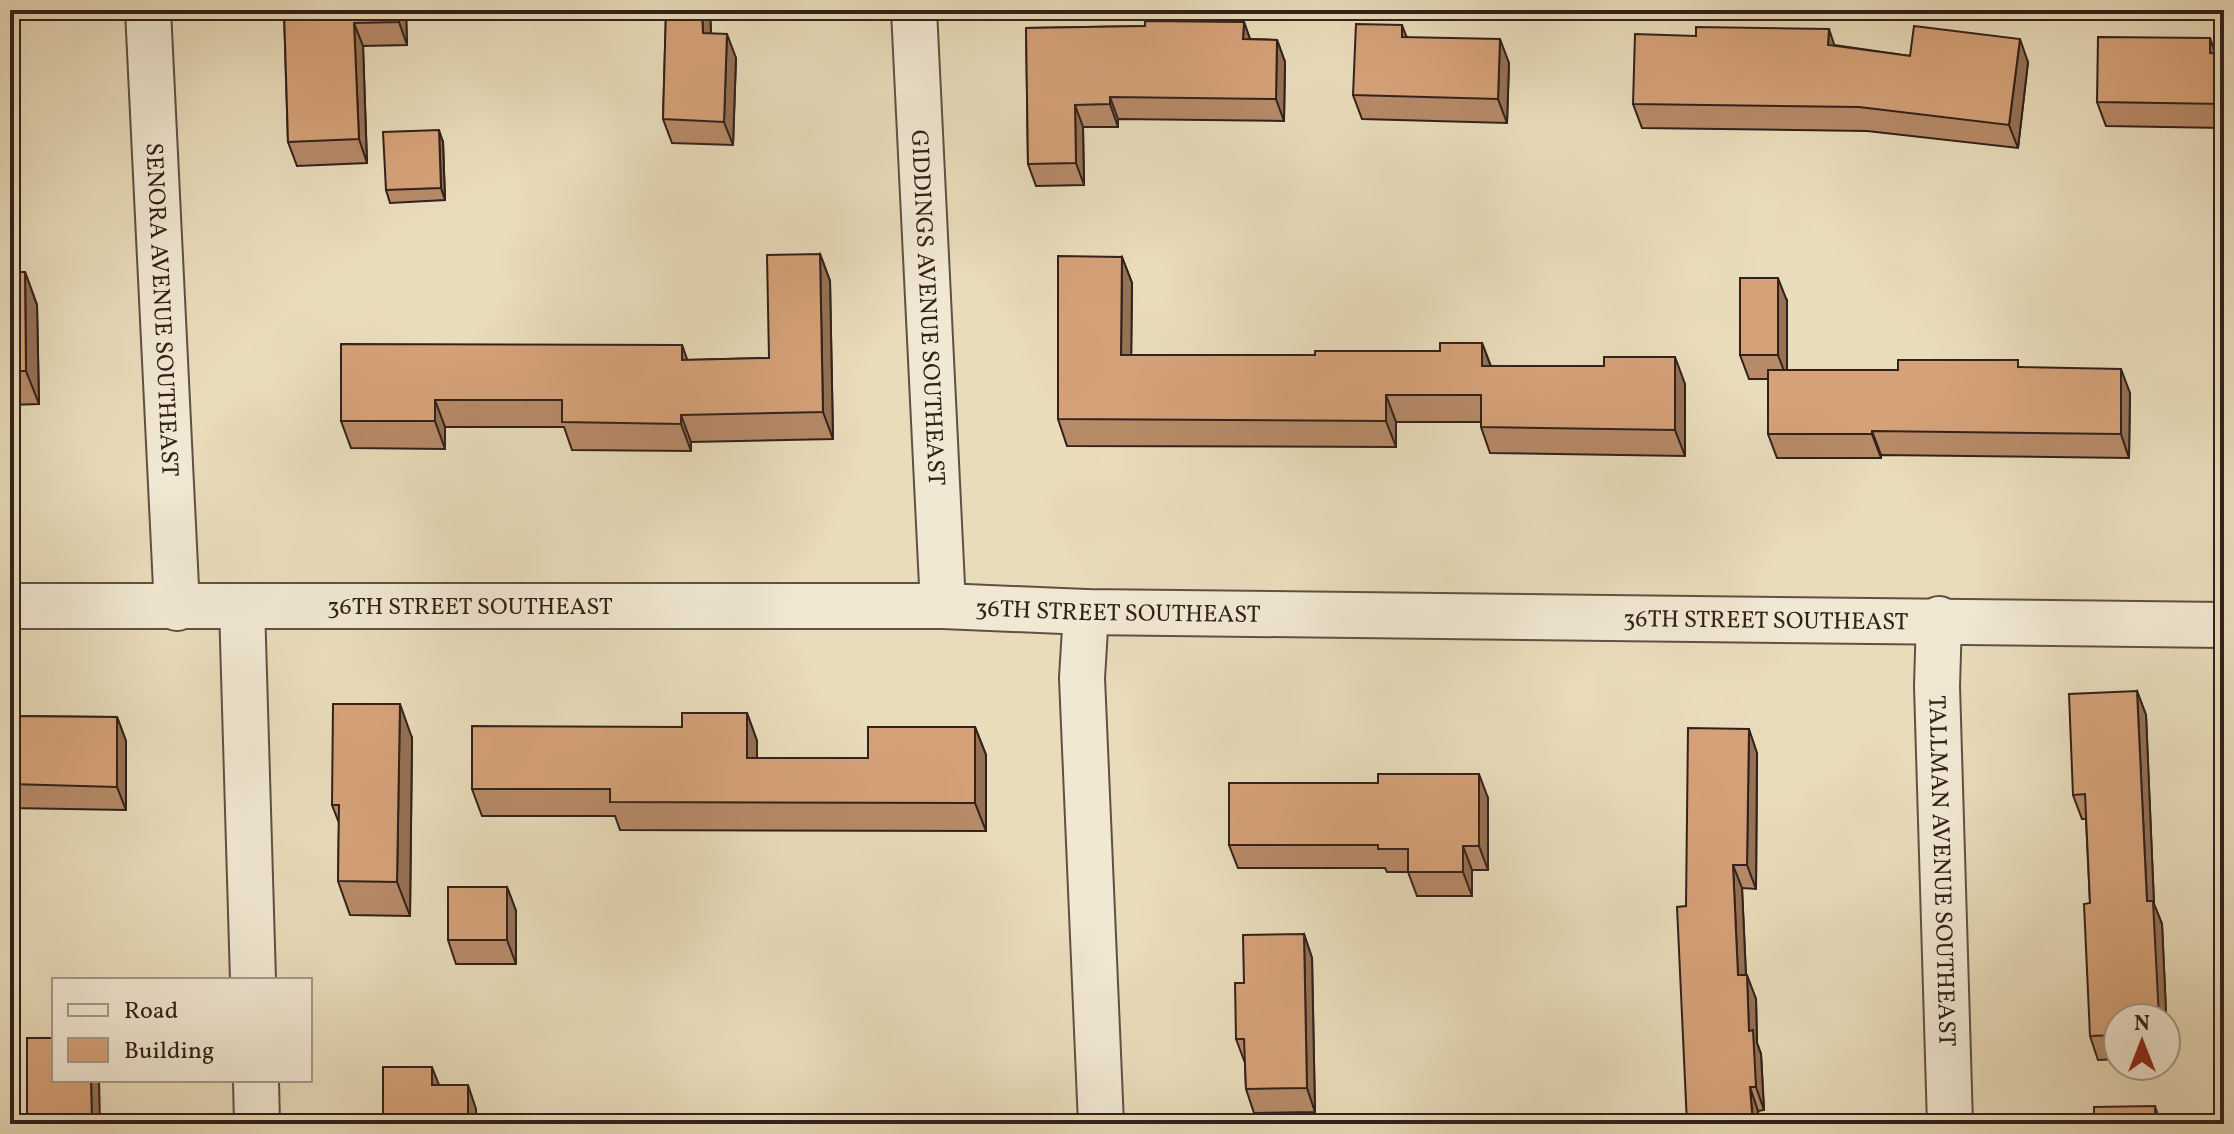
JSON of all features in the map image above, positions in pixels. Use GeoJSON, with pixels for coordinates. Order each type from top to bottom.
{"type":"FeatureCollection","features":[{"type":"Feature","properties":{"kind":"street","name":"SENORA AVENUE SOUTHEAST"},"geometry":{"type":"LineString","coordinates":[[148,10],[177,608]]}},
{"type":"Feature","properties":{"kind":"street","name":"GIDDINGS AVENUE SOUTHEAST"},"geometry":{"type":"LineString","coordinates":[[914,10],[943,606]]}},
{"type":"Feature","properties":{"kind":"street","name":"36TH STREET SOUTHEAST"},"geometry":{"type":"LineString","coordinates":[[10,606],[943,606],[1086,612],[1939,619],[2224,625]]}},
{"type":"Feature","properties":{"kind":"street"},"geometry":{"type":"LineString","coordinates":[[242,606],[253,978]]}},
{"type":"Feature","properties":{"kind":"street"},"geometry":{"type":"LineString","coordinates":[[1086,612],[1082,678],[1101,1124]]}},
{"type":"Feature","properties":{"kind":"street","name":"TALLMAN AVENUE SOUTHEAST"},"geometry":{"type":"LineString","coordinates":[[1939,619],[1937,686],[1950,1124]]}},
{"type":"Feature","properties":{"kind":"street"},"geometry":{"type":"LineString","coordinates":[[256,1082],[257,1124]]}},
{"type":"Feature","properties":{"kind":"building"},"geometry":{"type":"Polygon","coordinates":[[[284,10],[398,10],[399,22],[354,23],[359,139],[288,142],[284,10]]]}},
{"type":"Feature","properties":{"kind":"building"},"geometry":{"type":"Polygon","coordinates":[[[666,10],[702,10],[703,33],[727,34],[724,122],[663,119],[666,10]]]}},
{"type":"Feature","properties":{"kind":"building"},"geometry":{"type":"Polygon","coordinates":[[[1145,21],[1244,22],[1243,39],[1277,40],[1276,99],[1110,97],[1110,104],[1075,105],[1076,163],[1028,164],[1026,28],[1145,26],[1145,21]]]}},
{"type":"Feature","properties":{"kind":"building"},"geometry":{"type":"Polygon","coordinates":[[[1356,24],[1402,25],[1402,37],[1500,39],[1498,99],[1353,95],[1356,24]]]}},
{"type":"Feature","properties":{"kind":"building"},"geometry":{"type":"Polygon","coordinates":[[[1914,26],[2020,39],[2009,125],[1859,107],[1633,104],[1635,34],[1696,36],[1696,27],[1829,29],[1828,45],[1910,56],[1914,26]]]}},
{"type":"Feature","properties":{"kind":"building"},"geometry":{"type":"Polygon","coordinates":[[[2098,37],[2210,38],[2210,53],[2224,54],[2224,104],[2097,102],[2098,37]]]}},
{"type":"Feature","properties":{"kind":"building"},"geometry":{"type":"Polygon","coordinates":[[[439,130],[441,188],[386,190],[383,132],[439,130]]]}},
{"type":"Feature","properties":{"kind":"building"},"geometry":{"type":"Polygon","coordinates":[[[820,254],[823,412],[681,415],[681,424],[562,422],[562,400],[435,400],[435,421],[341,421],[341,344],[682,345],[682,360],[769,358],[767,255],[820,254]]]}},
{"type":"Feature","properties":{"kind":"building"},"geometry":{"type":"Polygon","coordinates":[[[1058,256],[1122,257],[1121,355],[1315,355],[1315,351],[1440,351],[1440,343],[1482,343],[1482,366],[1604,366],[1604,357],[1675,357],[1675,430],[1481,427],[1481,395],[1386,395],[1386,421],[1058,419],[1058,256]]]}},
{"type":"Feature","properties":{"kind":"building"},"geometry":{"type":"Polygon","coordinates":[[[10,272],[25,272],[26,371],[10,371],[10,272]]]}},
{"type":"Feature","properties":{"kind":"building"},"geometry":{"type":"Polygon","coordinates":[[[1740,278],[1778,278],[1778,355],[1740,355],[1740,278]]]}},
{"type":"Feature","properties":{"kind":"building"},"geometry":{"type":"Polygon","coordinates":[[[1898,360],[2018,360],[2018,367],[2121,369],[2121,434],[1872,431],[1872,434],[1768,434],[1768,370],[1898,370],[1898,360]]]}},
{"type":"Feature","properties":{"kind":"building"},"geometry":{"type":"Polygon","coordinates":[[[2137,691],[2147,901],[2153,901],[2158,1002],[2102,1002],[2102,1036],[2090,1036],[2084,904],[2090,903],[2085,794],[2073,795],[2069,694],[2137,691]]]}},
{"type":"Feature","properties":{"kind":"building"},"geometry":{"type":"Polygon","coordinates":[[[333,704],[400,704],[397,882],[338,881],[339,805],[332,805],[333,704]]]}},
{"type":"Feature","properties":{"kind":"building"},"geometry":{"type":"Polygon","coordinates":[[[682,713],[747,713],[747,758],[868,758],[868,727],[975,727],[975,803],[610,802],[610,789],[472,789],[472,726],[682,727],[682,713]]]}},
{"type":"Feature","properties":{"kind":"building"},"geometry":{"type":"Polygon","coordinates":[[[10,716],[117,717],[117,787],[10,784],[10,716]]]}},
{"type":"Feature","properties":{"kind":"building"},"geometry":{"type":"Polygon","coordinates":[[[1688,728],[1749,729],[1747,865],[1733,865],[1738,975],[1747,975],[1749,1031],[1753,1030],[1756,1087],[1750,1087],[1753,1124],[1687,1124],[1677,907],[1686,906],[1688,728]]]}},
{"type":"Feature","properties":{"kind":"building"},"geometry":{"type":"Polygon","coordinates":[[[1378,774],[1479,774],[1479,846],[1463,846],[1463,872],[1408,872],[1408,849],[1378,849],[1378,845],[1229,845],[1229,783],[1378,783],[1378,774]]]}},
{"type":"Feature","properties":{"kind":"building"},"geometry":{"type":"Polygon","coordinates":[[[448,887],[507,887],[507,940],[448,940],[448,887]]]}},
{"type":"Feature","properties":{"kind":"building"},"geometry":{"type":"Polygon","coordinates":[[[1304,934],[1307,1088],[1246,1089],[1244,1039],[1236,1039],[1235,983],[1244,983],[1243,935],[1304,934]]]}},
{"type":"Feature","properties":{"kind":"building"},"geometry":{"type":"Polygon","coordinates":[[[27,1038],[52,1038],[52,1082],[91,1082],[92,1124],[27,1124],[27,1038]]]}},
{"type":"Feature","properties":{"kind":"building"},"geometry":{"type":"Polygon","coordinates":[[[383,1067],[432,1067],[432,1085],[468,1085],[468,1124],[383,1124],[383,1067]]]}},
{"type":"Feature","properties":{"kind":"building"},"geometry":{"type":"Polygon","coordinates":[[[2155,1106],[2155,1124],[2094,1124],[2094,1107],[2155,1106]]]}},
{"type":"Feature","properties":{"kind":"building"},"geometry":{"type":"Polygon","coordinates":[[[834,1119],[891,1119],[891,1124],[834,1124],[834,1119]]]}}]}
